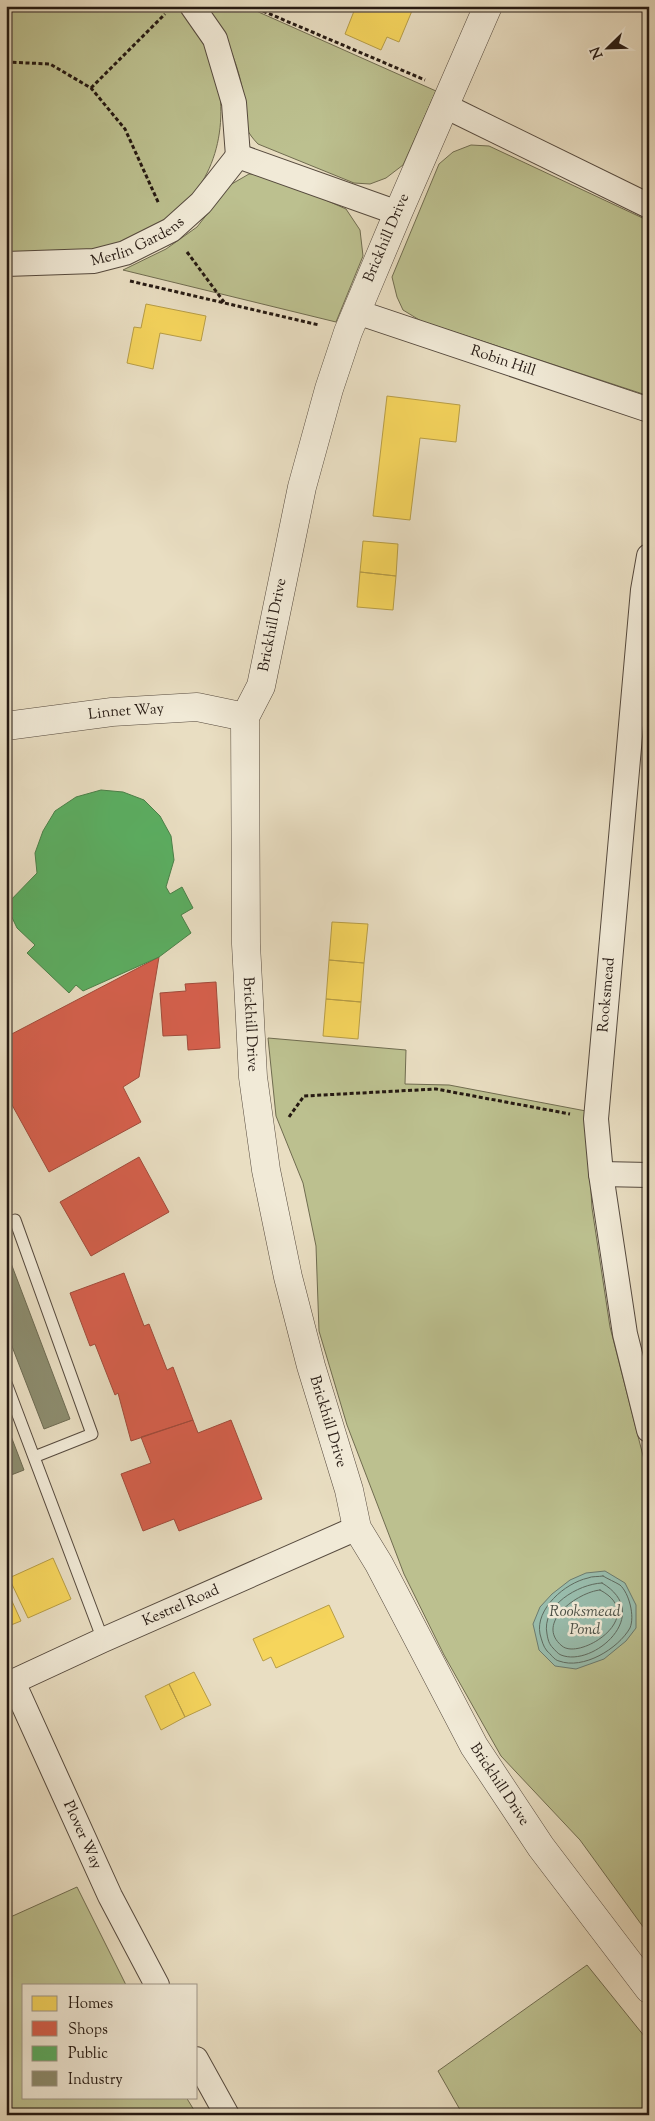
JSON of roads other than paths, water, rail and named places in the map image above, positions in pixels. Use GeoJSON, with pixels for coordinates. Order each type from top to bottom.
{"type":"FeatureCollection","features":[{"type":"Feature","properties":{"kind":"street"},"geometry":{"type":"LineString","coordinates":[[192,6],[215,39],[234,103],[238,156],[398,213]]}},
{"type":"Feature","properties":{"kind":"street","name":"Brickhill Drive"},"geometry":{"type":"LineString","coordinates":[[488,6],[398,213],[353,322],[329,389],[302,487],[261,686],[245,717],[246,944],[253,1076],[266,1170],[288,1277],[310,1366],[349,1490],[357,1528],[379,1564],[474,1746],[541,1848],[647,1983]]}},
{"type":"Feature","properties":{"kind":"street"},"geometry":{"type":"LineString","coordinates":[[448,99],[649,206]]}},
{"type":"Feature","properties":{"kind":"street","name":"Merlin Gardens"},"geometry":{"type":"LineString","coordinates":[[6,264],[94,261],[125,253],[171,230],[201,203],[238,156]]}},
{"type":"Feature","properties":{"kind":"street","name":"Robin Hill"},"geometry":{"type":"LineString","coordinates":[[353,322],[649,410]]}},
{"type":"Feature","properties":{"kind":"street","name":"Rooksmead"},"geometry":{"type":"LineString","coordinates":[[649,556],[643,590],[596,1119],[625,1334],[649,1430]]}},
{"type":"Feature","properties":{"kind":"street","name":"Linnet Way"},"geometry":{"type":"LineString","coordinates":[[6,726],[112,712],[197,707],[245,717]]}},
{"type":"Feature","properties":{"kind":"street"},"geometry":{"type":"LineString","coordinates":[[602,1174],[649,1175]]}},
{"type":"Feature","properties":{"kind":"street","name":"Kestrel Road"},"geometry":{"type":"LineString","coordinates":[[10,1684],[103,1640],[357,1528]]}},
{"type":"Feature","properties":{"kind":"street","name":"Plover Way"},"geometry":{"type":"LineString","coordinates":[[10,1684],[110,1896],[156,1984]]}},
{"type":"Feature","properties":{"kind":"street"},"geometry":{"type":"LineString","coordinates":[[198,2063],[227,2115]]}},
{"type":"Feature","properties":{"kind":"lane"},"geometry":{"type":"LineString","coordinates":[[15,1220],[92,1434],[34,1457]]}},
{"type":"Feature","properties":{"kind":"lane"},"geometry":{"type":"LineString","coordinates":[[6,1382],[103,1640]]}},
{"type":"Feature","properties":{"kind":"water","name":"Rooksmead Pond"},"geometry":{"type":"Polygon","coordinates":[[[605,1571],[625,1583],[636,1605],[636,1628],[626,1641],[604,1659],[576,1669],[555,1666],[539,1650],[533,1624],[540,1607],[552,1594],[570,1580],[586,1573],[605,1571]]]}}]}
